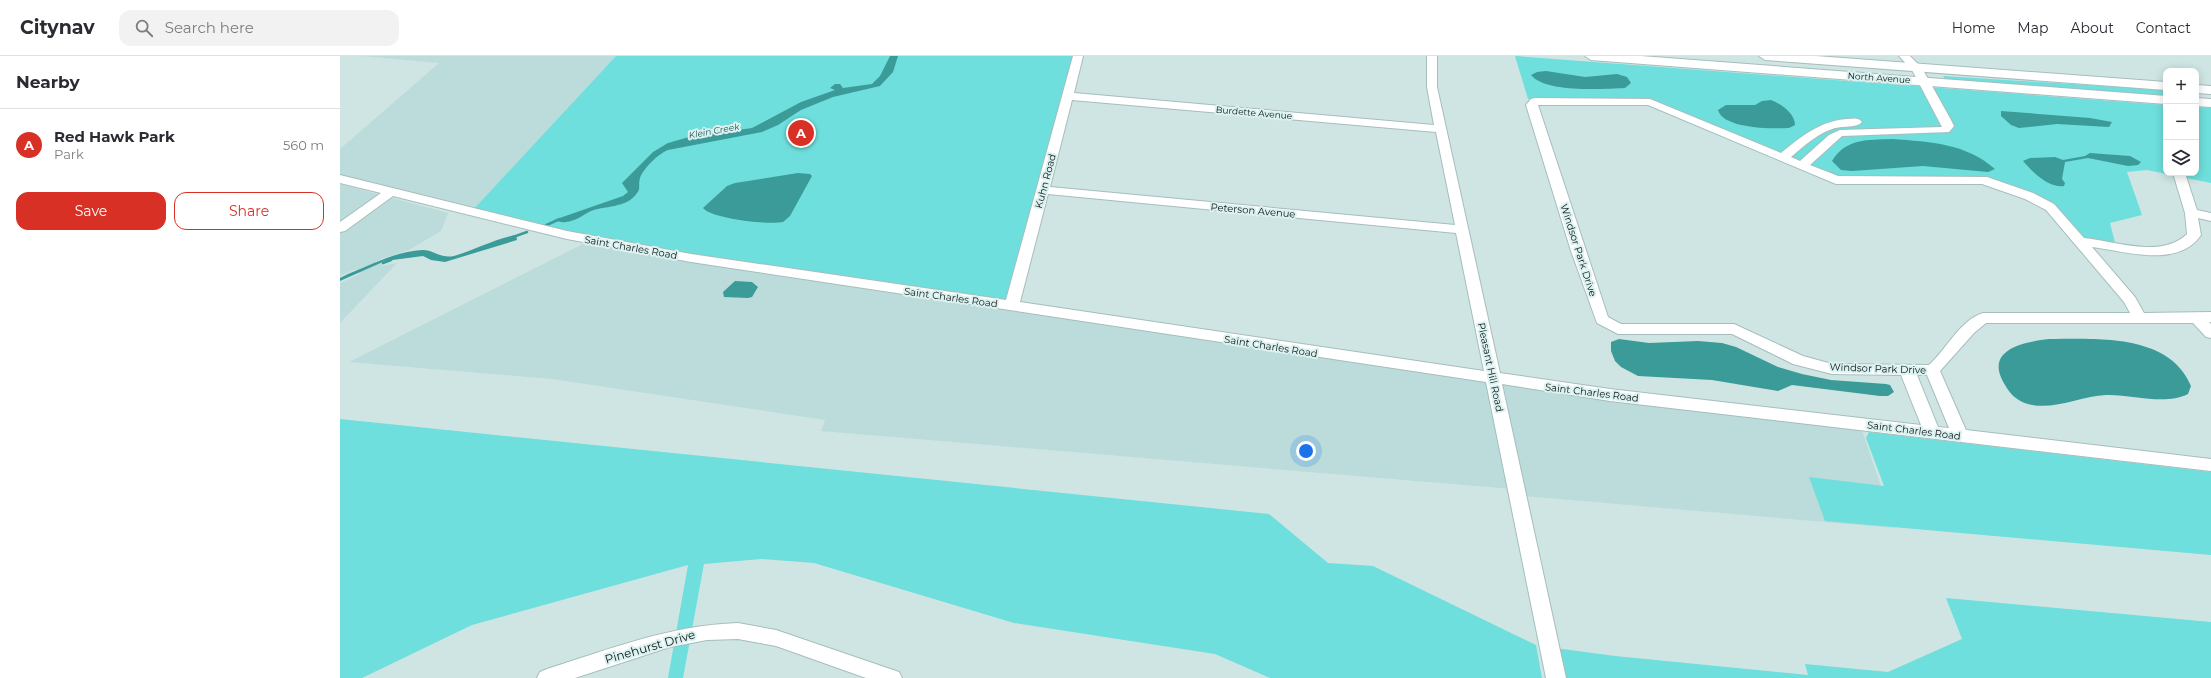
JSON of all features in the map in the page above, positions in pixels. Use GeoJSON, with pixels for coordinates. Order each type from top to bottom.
{"type":"FeatureCollection","features":[{"type":"Feature","properties":{"kind":"main road","name":"North Avenue"},"geometry":{"type":"LineString","coordinates":[[1591,56],[2163,100]]}},
{"type":"Feature","properties":{"kind":"main road","name":"North Avenue"},"geometry":{"type":"LineString","coordinates":[[1765,56],[1918,62],[2163,86]]}},
{"type":"Feature","properties":{"kind":"main road"},"geometry":{"type":"LineString","coordinates":[[2199,88],[2211,90]]}},
{"type":"Feature","properties":{"kind":"main road"},"geometry":{"type":"LineString","coordinates":[[2199,102],[2211,103]]}},
{"type":"Feature","properties":{"kind":"street","name":"Kuhn Road"},"geometry":{"type":"LineString","coordinates":[[1012,306],[1078,56]]}},
{"type":"Feature","properties":{"kind":"street","name":"Pleasant Hill Road"},"geometry":{"type":"LineString","coordinates":[[1432,56],[1432,87],[1556,678]]}},
{"type":"Feature","properties":{"kind":"street"},"geometry":{"type":"LineString","coordinates":[[1782,158],[1820,128],[1830,124],[1945,130],[1948,126],[1925,81],[1918,62],[1904,56]]}},
{"type":"Feature","properties":{"kind":"street","name":"Burdette Avenue"},"geometry":{"type":"LineString","coordinates":[[1068,96],[1441,129]]}},
{"type":"Feature","properties":{"kind":"street","name":"Windsor Park Drive"},"geometry":{"type":"LineString","coordinates":[[1535,101],[1650,102],[1801,166],[1836,180],[1983,180],[2042,201],[2050,207],[2130,300],[2137,310],[2138,315],[2134,317],[1983,318],[1974,324],[1943,362],[1932,370],[1832,369],[1798,360],[1734,329],[1618,329],[1602,320],[1578,251],[1532,105],[1535,101]]}},
{"type":"Feature","properties":{"kind":"street"},"geometry":{"type":"LineString","coordinates":[[1801,166],[1833,137],[1840,133],[1899,127]]}},
{"type":"Feature","properties":{"kind":"street"},"geometry":{"type":"LineString","coordinates":[[2080,242],[2141,249],[2164,249],[2181,246],[2194,234],[2192,213],[2180,176]]}},
{"type":"Feature","properties":{"kind":"street","name":"Saint Charles Road"},"geometry":{"type":"LineString","coordinates":[[340,179],[535,228],[611,244],[1012,306],[1494,379],[1610,395],[2211,465]]}},
{"type":"Feature","properties":{"kind":"street","name":"Peterson Avenue"},"geometry":{"type":"LineString","coordinates":[[1043,190],[1462,230]]}},
{"type":"Feature","properties":{"kind":"street"},"geometry":{"type":"LineString","coordinates":[[340,228],[390,192]]}},
{"type":"Feature","properties":{"kind":"street"},"geometry":{"type":"LineString","coordinates":[[2192,213],[2211,217]]}},
{"type":"Feature","properties":{"kind":"street"},"geometry":{"type":"LineString","coordinates":[[2130,300],[2144,307],[2204,317]]}},
{"type":"Feature","properties":{"kind":"street"},"geometry":{"type":"LineString","coordinates":[[2134,317],[2204,317]]}},
{"type":"Feature","properties":{"kind":"street"},"geometry":{"type":"LineString","coordinates":[[2204,317],[2211,333]]}},
{"type":"Feature","properties":{"kind":"street"},"geometry":{"type":"LineString","coordinates":[[1907,370],[1932,432]]}},
{"type":"Feature","properties":{"kind":"street"},"geometry":{"type":"LineString","coordinates":[[1932,370],[1960,436]]}},
{"type":"Feature","properties":{"kind":"street","name":"Pinehurst Drive"},"geometry":{"type":"LineString","coordinates":[[547,678],[670,639],[707,632],[738,631],[776,638],[892,678]]}},
{"type":"Feature","properties":{"kind":"shaded area"},"geometry":{"type":"Polygon","coordinates":[[[362,56],[616,56],[474,209],[340,176],[340,149],[439,63],[362,56]]]}},
{"type":"Feature","properties":{"kind":"shaded area"},"geometry":{"type":"Polygon","coordinates":[[[616,56],[1076,56],[1013,307],[609,245],[471,212],[616,56]]]}},
{"type":"Feature","properties":{"kind":"shaded area"},"geometry":{"type":"Polygon","coordinates":[[[890,56],[898,56],[893,72],[880,86],[833,97],[801,110],[778,125],[762,132],[668,150],[656,158],[644,170],[640,178],[638,191],[633,198],[627,202],[595,210],[569,221],[563,222],[554,220],[623,196],[628,192],[622,183],[653,152],[668,143],[689,137],[752,128],[801,102],[835,90],[830,88],[835,84],[840,84],[843,88],[872,84],[880,76],[890,56]]]}},
{"type":"Feature","properties":{"kind":"shaded area"},"geometry":{"type":"Polygon","coordinates":[[[1515,56],[2163,105],[2163,173],[2147,170],[2127,172],[2142,215],[2110,223],[2115,243],[2084,239],[2055,207],[1986,178],[1836,178],[1649,100],[1528,99],[1515,56]]]}},
{"type":"Feature","properties":{"kind":"shaded area"},"geometry":{"type":"Polygon","coordinates":[[[1546,71],[1585,77],[1617,74],[1627,77],[1631,83],[1625,88],[1575,89],[1548,85],[1538,81],[1531,75],[1537,72],[1546,71]]]}},
{"type":"Feature","properties":{"kind":"shaded area"},"geometry":{"type":"Polygon","coordinates":[[[1943,76],[2163,90],[2163,96],[1953,80],[1945,79],[1943,76]]]}},
{"type":"Feature","properties":{"kind":"shaded area"},"geometry":{"type":"Polygon","coordinates":[[[1771,100],[1779,104],[1790,113],[1793,117],[1795,125],[1789,128],[1761,128],[1738,124],[1729,121],[1722,116],[1718,110],[1726,105],[1755,105],[1762,101],[1771,100]]]}},
{"type":"Feature","properties":{"kind":"shaded area"},"geometry":{"type":"Polygon","coordinates":[[[2199,107],[2211,108],[2211,183],[2177,176],[2199,176],[2199,107]]]}},
{"type":"Feature","properties":{"kind":"shaded area"},"geometry":{"type":"Polygon","coordinates":[[[2001,111],[2090,118],[2112,122],[2109,127],[2057,124],[2019,128],[2011,125],[2001,116],[2001,111]]]}},
{"type":"Feature","properties":{"kind":"shaded area"},"geometry":{"type":"Polygon","coordinates":[[[1892,139],[1947,145],[1984,160],[1995,169],[1988,172],[1923,166],[1852,171],[1841,170],[1832,161],[1838,153],[1851,144],[1866,140],[1892,139]]]}},
{"type":"Feature","properties":{"kind":"shaded area"},"geometry":{"type":"Polygon","coordinates":[[[2090,153],[2130,156],[2141,162],[2138,165],[2128,166],[2088,158],[2065,162],[2062,179],[2065,183],[2064,186],[2058,186],[2052,185],[2040,178],[2023,161],[2030,158],[2055,157],[2063,160],[2085,156],[2090,153]]]}},
{"type":"Feature","properties":{"kind":"shaded area"},"geometry":{"type":"Polygon","coordinates":[[[798,173],[810,174],[812,176],[790,216],[783,222],[766,223],[729,218],[708,212],[703,208],[727,186],[735,183],[798,173]]]}},
{"type":"Feature","properties":{"kind":"shaded area"},"geometry":{"type":"Polygon","coordinates":[[[340,184],[448,213],[441,231],[409,250],[381,259],[382,266],[397,263],[340,323],[340,283],[360,274],[356,269],[340,276],[340,184]]]}},
{"type":"Feature","properties":{"kind":"shaded area"},"geometry":{"type":"Polygon","coordinates":[[[516,235],[517,240],[445,262],[431,260],[423,256],[385,261],[340,281],[340,278],[348,274],[403,253],[426,250],[449,257],[516,235]]]}},
{"type":"Feature","properties":{"kind":"shaded area"},"geometry":{"type":"Polygon","coordinates":[[[585,243],[1490,382],[1512,489],[821,431],[825,420],[552,379],[349,362],[585,243]]]}},
{"type":"Feature","properties":{"kind":"shaded area"},"geometry":{"type":"Polygon","coordinates":[[[735,281],[752,282],[758,287],[752,297],[724,297],[723,292],[735,281]]]}},
{"type":"Feature","properties":{"kind":"shaded area"},"geometry":{"type":"Polygon","coordinates":[[[1619,339],[1649,343],[1698,341],[1722,343],[1736,347],[1778,367],[1802,374],[1831,380],[1886,384],[1890,385],[1894,392],[1888,396],[1880,396],[1792,385],[1778,391],[1712,380],[1638,376],[1621,367],[1615,361],[1611,351],[1611,342],[1619,339]]]}},
{"type":"Feature","properties":{"kind":"shaded area"},"geometry":{"type":"Polygon","coordinates":[[[2049,339],[2109,340],[2149,348],[2166,356],[2181,369],[2191,386],[2188,394],[2169,399],[2148,399],[2106,395],[2047,406],[2024,403],[2014,397],[2005,385],[2000,373],[1999,363],[2002,356],[2009,350],[2028,343],[2049,339]]]}},
{"type":"Feature","properties":{"kind":"shaded area"},"geometry":{"type":"Polygon","coordinates":[[[1498,382],[1861,427],[1895,528],[1524,496],[1498,382]]]}},
{"type":"Feature","properties":{"kind":"shaded area"},"geometry":{"type":"Polygon","coordinates":[[[340,419],[1269,514],[1328,563],[1373,566],[1536,645],[1542,678],[1270,678],[1215,654],[1014,623],[814,563],[761,559],[704,564],[683,678],[668,678],[688,565],[472,625],[362,678],[340,678],[340,419]]]}},
{"type":"Feature","properties":{"kind":"shaded area"},"geometry":{"type":"Polygon","coordinates":[[[1869,432],[2211,472],[2211,555],[1825,521],[1809,477],[1884,486],[1866,438],[1869,432]]]}},
{"type":"Feature","properties":{"kind":"shaded area"},"geometry":{"type":"Polygon","coordinates":[[[1946,598],[2211,622],[2211,678],[1561,678],[1555,648],[1615,656],[1808,675],[1805,664],[1888,672],[1962,639],[1946,598]]]}},
{"type":"Feature","properties":{"kind":"waterway","name":"Klein Creek"},"geometry":{"type":"LineString","coordinates":[[542,227],[560,219]]}},
{"type":"Feature","properties":{"kind":"waterway","name":"Klein Creek"},"geometry":{"type":"LineString","coordinates":[[513,237],[527,232]]}},
{"type":"Feature","properties":{"kind":"waterway","name":"Klein Creek"},"geometry":{"type":"LineString","coordinates":[[383,263],[391,260]]}},
{"type":"Feature","properties":{"kind":"place","name":"Red Hawk Park"},"geometry":{"type":"Point","coordinates":[801,133]}}]}
